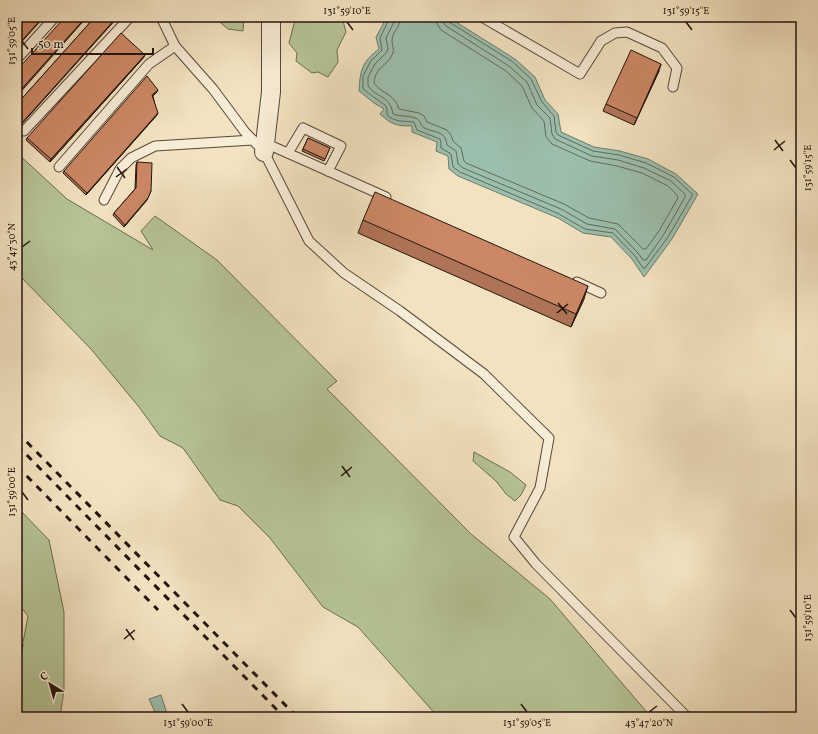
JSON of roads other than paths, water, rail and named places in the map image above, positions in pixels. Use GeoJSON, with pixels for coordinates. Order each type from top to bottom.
{"type":"FeatureCollection","features":[{"type":"Feature","properties":{"kind":"street"},"geometry":{"type":"LineString","coordinates":[[261,145],[271,92],[271,17]]}},
{"type":"Feature","properties":{"kind":"lane"},"geometry":{"type":"LineString","coordinates":[[17,59],[55,17]]}},
{"type":"Feature","properties":{"kind":"lane"},"geometry":{"type":"LineString","coordinates":[[24,131],[130,17]]}},
{"type":"Feature","properties":{"kind":"lane"},"geometry":{"type":"LineString","coordinates":[[161,17],[175,46],[261,145],[309,242],[344,274],[400,311],[484,374],[549,438],[540,488],[514,537],[536,564],[687,717]]}},
{"type":"Feature","properties":{"kind":"lane"},"geometry":{"type":"LineString","coordinates":[[482,17],[580,74],[601,41],[615,33],[627,32],[662,48],[677,68],[673,87]]}},
{"type":"Feature","properties":{"kind":"lane"},"geometry":{"type":"LineString","coordinates":[[59,167],[150,64],[175,46]]}},
{"type":"Feature","properties":{"kind":"lane"},"geometry":{"type":"LineString","coordinates":[[288,153],[303,128],[341,146],[328,170]]}},
{"type":"Feature","properties":{"kind":"lane"},"geometry":{"type":"LineString","coordinates":[[104,200],[120,169],[130,158],[155,146],[261,145],[288,153],[394,201]]}},
{"type":"Feature","properties":{"kind":"lane"},"geometry":{"type":"LineString","coordinates":[[565,277],[601,293]]}},
{"type":"Feature","properties":{"kind":"water"},"geometry":{"type":"Polygon","coordinates":[[[387,17],[448,17],[515,59],[535,77],[545,100],[558,114],[561,132],[594,147],[620,151],[648,159],[676,174],[698,194],[672,239],[644,277],[632,259],[611,237],[583,233],[558,218],[458,176],[449,169],[448,156],[436,151],[437,142],[412,132],[412,126],[395,124],[388,121],[380,114],[384,109],[359,91],[359,84],[361,72],[365,62],[379,49],[376,37],[387,17]]]}},
{"type":"Feature","properties":{"kind":"water"},"geometry":{"type":"Polygon","coordinates":[[[161,695],[167,714],[170,717],[154,717],[154,710],[149,699],[161,695]]]}},
{"type":"Feature","properties":{"kind":"railway"},"geometry":{"type":"LineString","coordinates":[[17,432],[297,717]]}},
{"type":"Feature","properties":{"kind":"railway"},"geometry":{"type":"LineString","coordinates":[[17,445],[284,717]]}},
{"type":"Feature","properties":{"kind":"railway"},"geometry":{"type":"LineString","coordinates":[[17,466],[158,610]]}}]}
